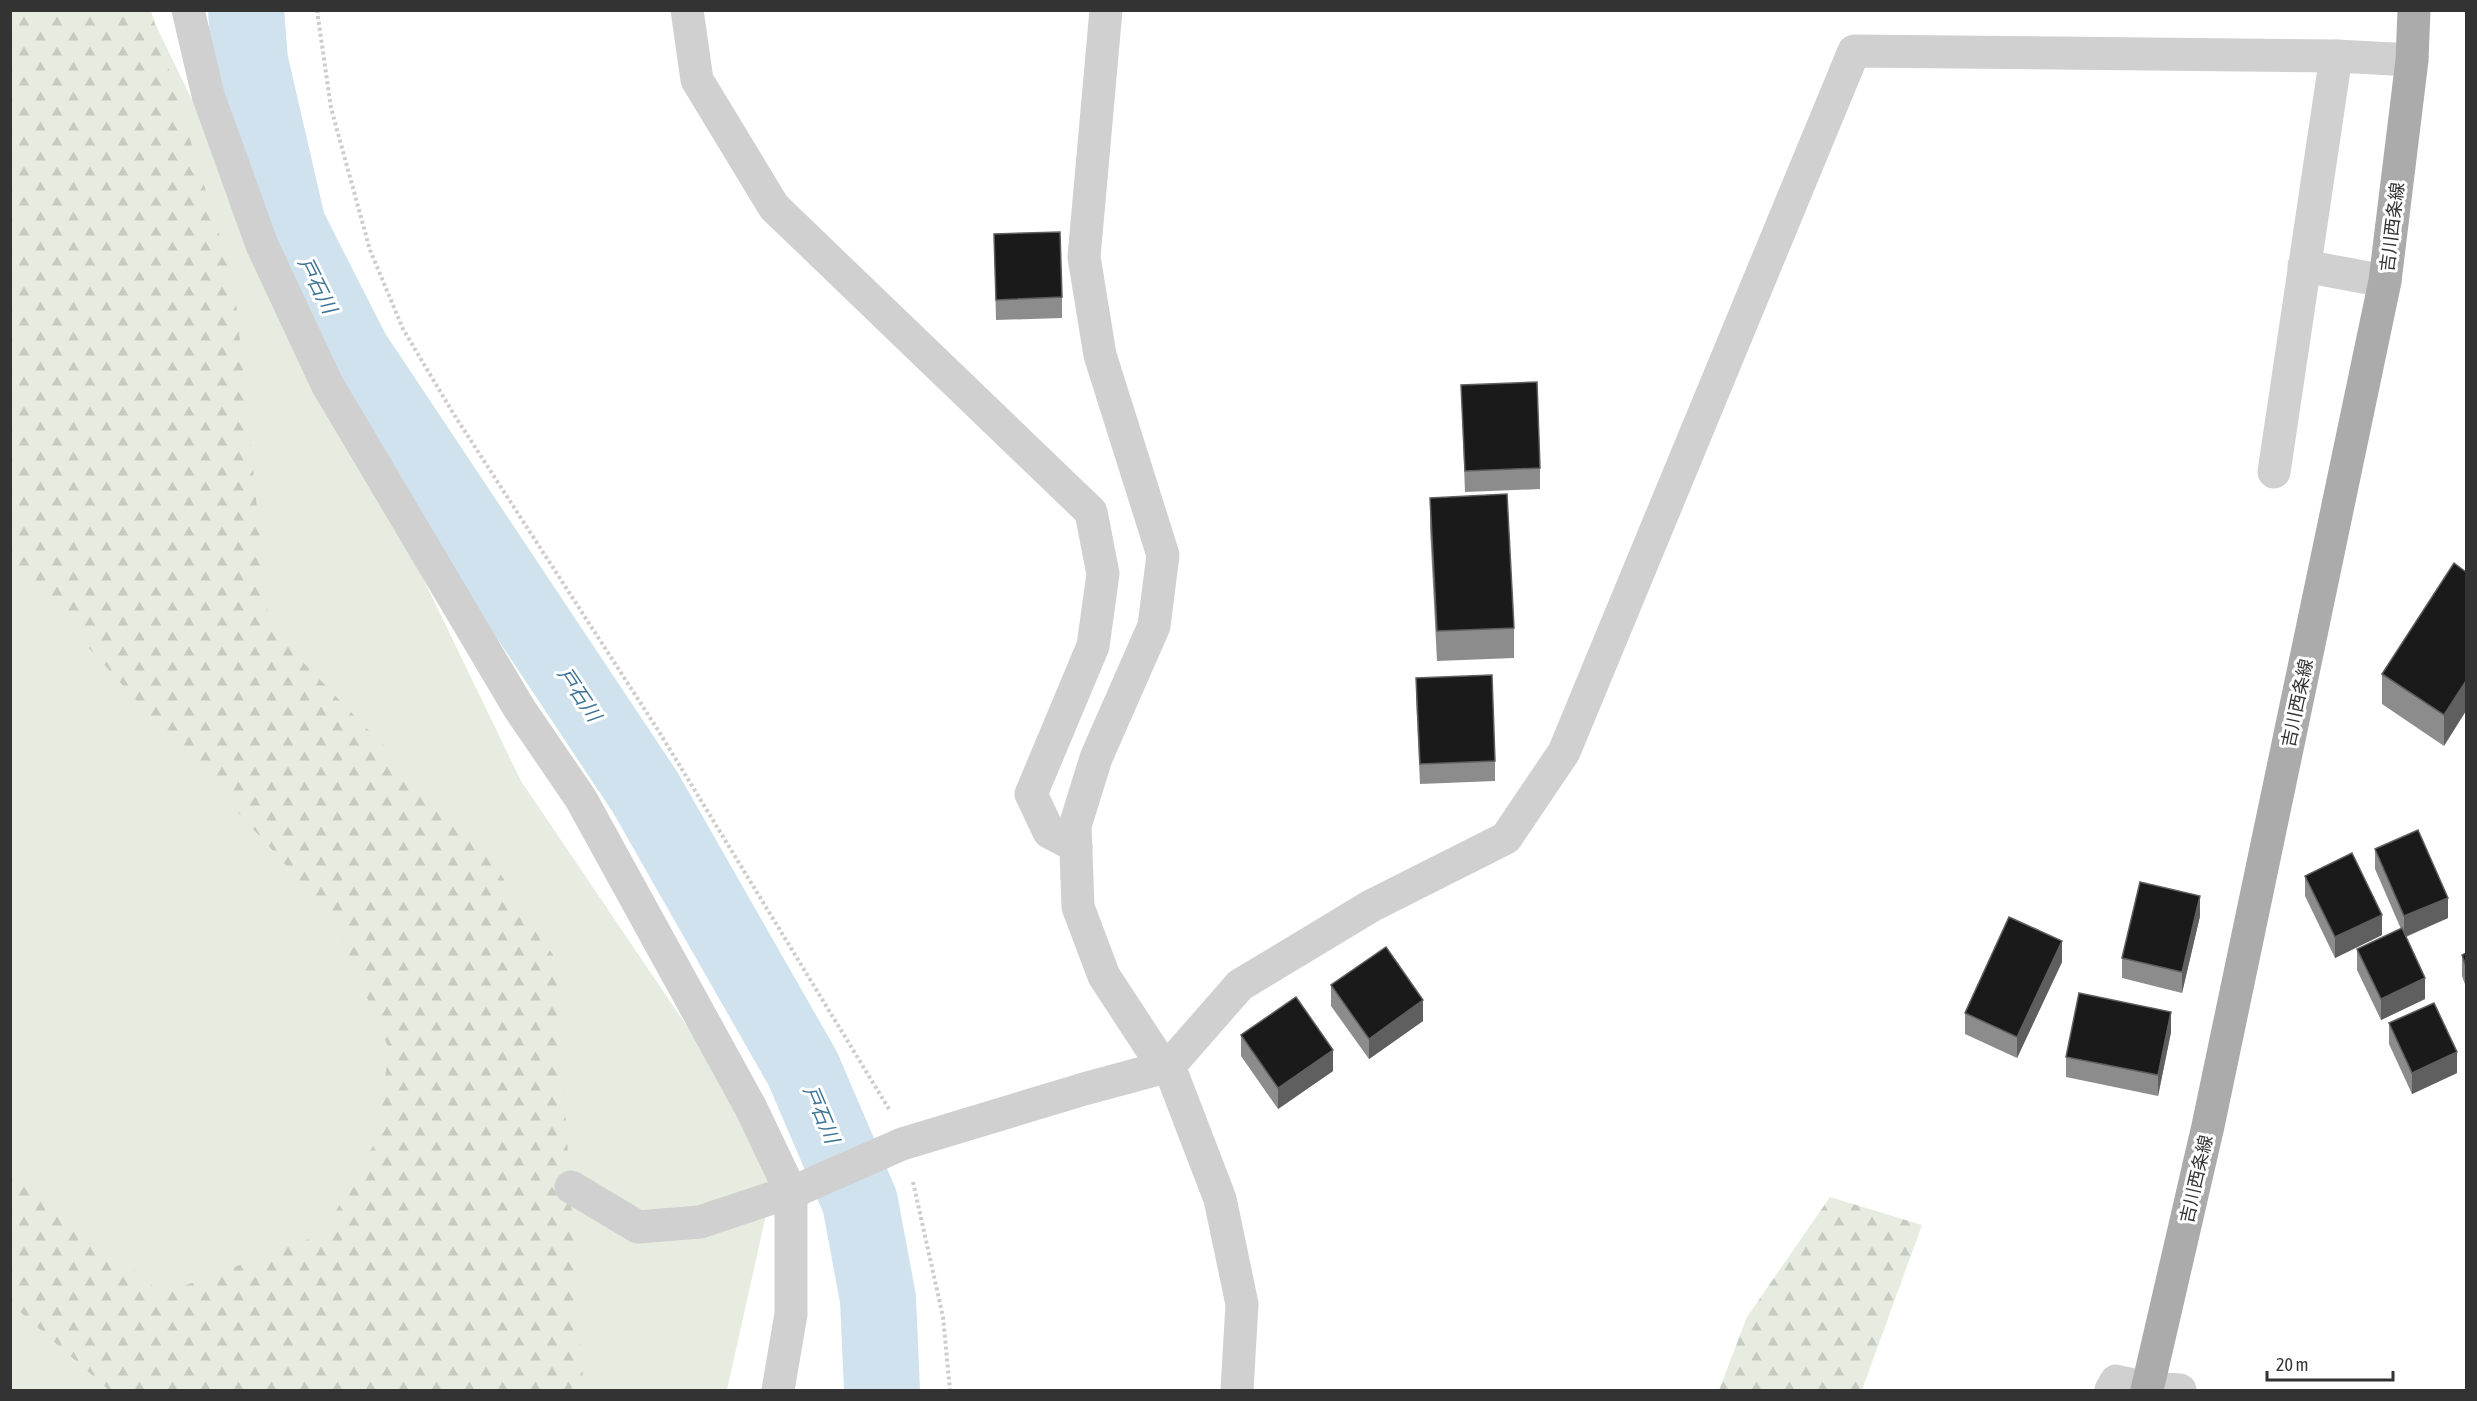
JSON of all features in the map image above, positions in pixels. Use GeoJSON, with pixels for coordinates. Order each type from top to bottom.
{"type":"FeatureCollection","features":[{"type":"Feature","properties":{"kind":"main road","name":"吉川西条線"},"geometry":{"type":"LineString","coordinates":[[2148,1389],[2208,1126],[2385,281],[2412,60],[2414,10]]}},
{"type":"Feature","properties":{"kind":"street"},"geometry":{"type":"LineString","coordinates":[[188,10],[208,95],[262,244],[327,384],[519,708],[581,799],[797,1190],[791,1314],[778,1390]]}},
{"type":"Feature","properties":{"kind":"street"},"geometry":{"type":"LineString","coordinates":[[687,10],[697,80],[774,207],[1091,512],[1103,574],[1093,646],[1031,794],[1049,832],[1076,846]]}},
{"type":"Feature","properties":{"kind":"street"},"geometry":{"type":"LineString","coordinates":[[1106,10],[1083,257],[1100,355],[1162,555],[1154,626],[1096,759],[1075,826],[1077,907],[1104,976],[1155,1054],[1169,1066],[1220,1199],[1242,1304],[1237,1390]]}},
{"type":"Feature","properties":{"kind":"street"},"geometry":{"type":"LineString","coordinates":[[571,1187],[638,1227],[700,1222],[797,1190],[897,1146],[1084,1089],[1169,1066],[1240,985],[1371,906],[1506,838],[1564,752],[1854,51],[2336,56],[2412,60]]}},
{"type":"Feature","properties":{"kind":"street"},"geometry":{"type":"LineString","coordinates":[[2274,472],[2336,56]]}},
{"type":"Feature","properties":{"kind":"street"},"geometry":{"type":"LineString","coordinates":[[2304,267],[2385,281]]}},
{"type":"Feature","properties":{"kind":"street"},"geometry":{"type":"LineString","coordinates":[[2111,1390],[2116,1381],[2148,1389],[2180,1390]]}},
{"type":"Feature","properties":{"kind":"path"},"geometry":{"type":"LineString","coordinates":[[317,10],[331,108],[370,250],[404,329],[453,413],[658,730],[887,1103],[897,1146],[911,1174],[943,1317],[950,1390]]}},
{"type":"Feature","properties":{"kind":"green space"},"geometry":{"type":"Polygon","coordinates":[[[10,11],[149,11],[521,781],[778,1161],[727,1390],[11,1390],[10,11]]]}},
{"type":"Feature","properties":{"kind":"green space"},"geometry":{"type":"Polygon","coordinates":[[[11,11],[151,11],[234,283],[269,627],[486,852],[555,958],[583,1380],[570,1390],[109,1390],[11,1304],[11,1161],[162,1294],[323,1234],[377,1139],[389,1049],[332,916],[11,562],[11,11]]]}},
{"type":"Feature","properties":{"kind":"green space"},"geometry":{"type":"Polygon","coordinates":[[[1830,1197],[1922,1225],[1862,1390],[1719,1390],[1747,1317],[1830,1197]]]}},
{"type":"Feature","properties":{"kind":"building"},"geometry":{"type":"Polygon","coordinates":[[[1060,232],[1062,297],[996,300],[994,234],[1060,232]]]}},
{"type":"Feature","properties":{"kind":"building"},"geometry":{"type":"Polygon","coordinates":[[[1537,382],[1540,468],[1465,471],[1461,385],[1537,382]]]}},
{"type":"Feature","properties":{"kind":"building"},"geometry":{"type":"Polygon","coordinates":[[[1507,494],[1514,628],[1437,631],[1430,498],[1507,494]]]}},
{"type":"Feature","properties":{"kind":"building"},"geometry":{"type":"Polygon","coordinates":[[[2454,563],[2466,572],[2466,681],[2444,715],[2382,674],[2454,563]]]}},
{"type":"Feature","properties":{"kind":"building"},"geometry":{"type":"Polygon","coordinates":[[[1492,675],[1495,761],[1420,764],[1416,678],[1492,675]]]}},
{"type":"Feature","properties":{"kind":"building"},"geometry":{"type":"Polygon","coordinates":[[[2418,830],[2448,898],[2404,916],[2375,849],[2418,830]]]}},
{"type":"Feature","properties":{"kind":"building"},"geometry":{"type":"Polygon","coordinates":[[[2352,853],[2382,915],[2335,937],[2305,876],[2352,853]]]}},
{"type":"Feature","properties":{"kind":"building"},"geometry":{"type":"Polygon","coordinates":[[[2140,882],[2200,896],[2182,972],[2122,958],[2140,882]]]}},
{"type":"Feature","properties":{"kind":"building"},"geometry":{"type":"Polygon","coordinates":[[[2009,917],[2062,941],[2017,1037],[1965,1013],[2009,917]]]}},
{"type":"Feature","properties":{"kind":"building"},"geometry":{"type":"Polygon","coordinates":[[[2402,928],[2425,978],[2381,999],[2357,949],[2402,928]]]}},
{"type":"Feature","properties":{"kind":"building"},"geometry":{"type":"Polygon","coordinates":[[[1386,947],[1423,1000],[1369,1039],[1331,985],[1386,947]]]}},
{"type":"Feature","properties":{"kind":"building"},"geometry":{"type":"Polygon","coordinates":[[[2466,953],[2466,966],[2462,955],[2466,953]]]}},
{"type":"Feature","properties":{"kind":"building"},"geometry":{"type":"Polygon","coordinates":[[[2079,993],[2171,1012],[2158,1075],[2066,1057],[2079,993]]]}},
{"type":"Feature","properties":{"kind":"building"},"geometry":{"type":"Polygon","coordinates":[[[1296,997],[1333,1050],[1278,1088],[1241,1035],[1296,997]]]}},
{"type":"Feature","properties":{"kind":"building"},"geometry":{"type":"Polygon","coordinates":[[[2434,1003],[2457,1052],[2412,1073],[2389,1023],[2434,1003]]]}},
{"type":"Feature","properties":{"kind":"waterway","name":"戸石川"},"geometry":{"type":"LineString","coordinates":[[246,10],[250,61],[288,226],[352,352],[645,792],[803,1069],[860,1202],[878,1299],[882,1390]]}}]}
